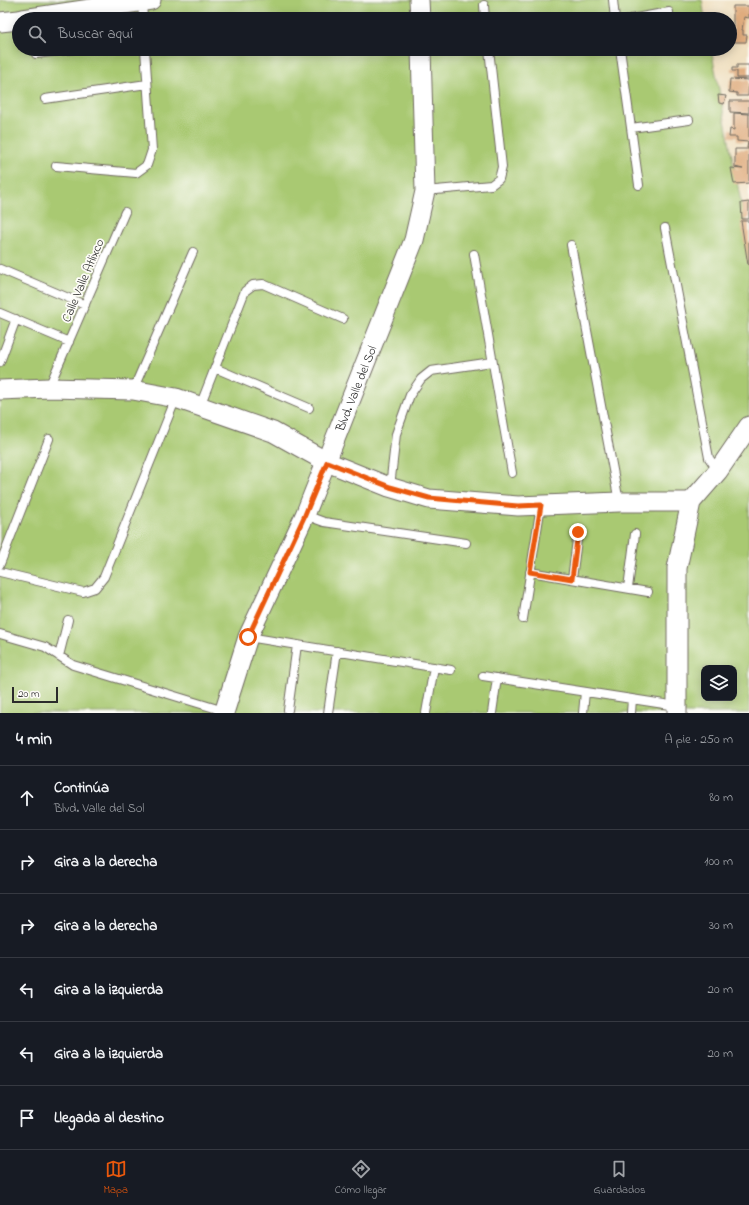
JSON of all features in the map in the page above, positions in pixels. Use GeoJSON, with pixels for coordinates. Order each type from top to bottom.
{"type":"FeatureCollection","features":[{"type":"Feature","properties":{"kind":"street"},"geometry":{"type":"LineString","coordinates":[[419,0],[420,12]]}},
{"type":"Feature","properties":{"kind":"street"},"geometry":{"type":"LineString","coordinates":[[57,12],[71,9],[145,7]]}},
{"type":"Feature","properties":{"kind":"street"},"geometry":{"type":"LineString","coordinates":[[0,22],[12,21]]}},
{"type":"Feature","properties":{"kind":"street","name":"Blvd. Valle del Sol"},"geometry":{"type":"LineString","coordinates":[[224,712],[248,637],[305,515],[414,240],[425,191],[421,56]]}},
{"type":"Feature","properties":{"kind":"street"},"geometry":{"type":"LineString","coordinates":[[0,390],[48,388],[133,390],[176,398],[273,432],[327,462],[390,487],[429,498],[518,506],[619,502],[691,502]]}},
{"type":"Feature","properties":{"kind":"street"},"geometry":{"type":"LineString","coordinates":[[677,710],[677,568],[691,502],[718,471],[749,426]]}},
{"type":"Feature","properties":{"kind":"lane"},"geometry":{"type":"LineString","coordinates":[[613,0],[614,12]]}},
{"type":"Feature","properties":{"kind":"lane"},"geometry":{"type":"LineString","coordinates":[[484,5],[485,12]]}},
{"type":"Feature","properties":{"kind":"lane"},"geometry":{"type":"LineString","coordinates":[[56,166],[136,173],[147,165],[152,150],[145,56]]}},
{"type":"Feature","properties":{"kind":"lane"},"geometry":{"type":"LineString","coordinates":[[425,191],[491,185],[499,179],[502,167],[490,56]]}},
{"type":"Feature","properties":{"kind":"lane"},"geometry":{"type":"LineString","coordinates":[[621,56],[638,185]]}},
{"type":"Feature","properties":{"kind":"lane"},"geometry":{"type":"LineString","coordinates":[[45,100],[147,84]]}},
{"type":"Feature","properties":{"kind":"lane"},"geometry":{"type":"LineString","coordinates":[[631,128],[689,120]]}},
{"type":"Feature","properties":{"kind":"lane","name":"Calle Valle Atlixco"},"geometry":{"type":"LineString","coordinates":[[48,388],[125,212]]}},
{"type":"Feature","properties":{"kind":"lane"},"geometry":{"type":"LineString","coordinates":[[665,228],[709,458],[718,471]]}},
{"type":"Feature","properties":{"kind":"lane"},"geometry":{"type":"LineString","coordinates":[[571,245],[619,502]]}},
{"type":"Feature","properties":{"kind":"lane"},"geometry":{"type":"LineString","coordinates":[[133,390],[193,252]]}},
{"type":"Feature","properties":{"kind":"lane"},"geometry":{"type":"LineString","coordinates":[[474,254],[512,472]]}},
{"type":"Feature","properties":{"kind":"lane"},"geometry":{"type":"LineString","coordinates":[[0,269],[85,305]]}},
{"type":"Feature","properties":{"kind":"lane"},"geometry":{"type":"LineString","coordinates":[[200,406],[245,291],[253,285],[263,284],[343,319]]}},
{"type":"Feature","properties":{"kind":"lane"},"geometry":{"type":"LineString","coordinates":[[0,313],[69,342]]}},
{"type":"Feature","properties":{"kind":"lane"},"geometry":{"type":"LineString","coordinates":[[0,362],[16,320]]}},
{"type":"Feature","properties":{"kind":"lane"},"geometry":{"type":"LineString","coordinates":[[390,487],[396,434],[410,395],[421,379],[431,371],[492,362]]}},
{"type":"Feature","properties":{"kind":"lane"},"geometry":{"type":"LineString","coordinates":[[215,368],[309,408]]}},
{"type":"Feature","properties":{"kind":"lane"},"geometry":{"type":"LineString","coordinates":[[0,572],[83,592],[95,588],[104,577],[176,398]]}},
{"type":"Feature","properties":{"kind":"lane"},"geometry":{"type":"LineString","coordinates":[[0,564],[50,439]]}},
{"type":"Feature","properties":{"kind":"lane"},"geometry":{"type":"LineString","coordinates":[[523,619],[541,505]]}},
{"type":"Feature","properties":{"kind":"lane"},"geometry":{"type":"LineString","coordinates":[[305,515],[324,522],[466,544]]}},
{"type":"Feature","properties":{"kind":"lane"},"geometry":{"type":"LineString","coordinates":[[572,579],[578,532]]}},
{"type":"Feature","properties":{"kind":"lane"},"geometry":{"type":"LineString","coordinates":[[628,588],[635,534]]}},
{"type":"Feature","properties":{"kind":"lane"},"geometry":{"type":"LineString","coordinates":[[530,572],[648,592]]}},
{"type":"Feature","properties":{"kind":"lane"},"geometry":{"type":"LineString","coordinates":[[59,656],[68,620]]}},
{"type":"Feature","properties":{"kind":"lane"},"geometry":{"type":"LineString","coordinates":[[0,634],[45,647],[73,665],[224,712]]}},
{"type":"Feature","properties":{"kind":"lane"},"geometry":{"type":"LineString","coordinates":[[248,637],[451,670]]}},
{"type":"Feature","properties":{"kind":"lane"},"geometry":{"type":"LineString","coordinates":[[288,710],[297,645]]}},
{"type":"Feature","properties":{"kind":"lane"},"geometry":{"type":"LineString","coordinates":[[328,713],[337,652]]}},
{"type":"Feature","properties":{"kind":"lane"},"geometry":{"type":"LineString","coordinates":[[426,713],[434,667]]}},
{"type":"Feature","properties":{"kind":"lane"},"geometry":{"type":"LineString","coordinates":[[483,676],[632,699],[677,710]]}},
{"type":"Feature","properties":{"kind":"lane"},"geometry":{"type":"LineString","coordinates":[[492,713],[497,678]]}},
{"type":"Feature","properties":{"kind":"lane"},"geometry":{"type":"LineString","coordinates":[[583,713],[585,692]]}},
{"type":"Feature","properties":{"kind":"lane"},"geometry":{"type":"LineString","coordinates":[[631,713],[632,699]]}},
{"type":"Feature","properties":{"kind":"green space"},"geometry":{"type":"Polygon","coordinates":[[[0,0],[702,0],[704,12],[12,12],[12,56],[712,56],[749,243],[749,713],[0,713],[0,0]]]}},
{"type":"Feature","properties":{"kind":"building"},"geometry":{"type":"Polygon","coordinates":[[[733,6],[749,6],[749,18],[744,17],[742,30],[743,35],[747,35],[746,42],[737,42],[737,12],[733,12],[733,6]]]}},
{"type":"Feature","properties":{"kind":"building"},"geometry":{"type":"Polygon","coordinates":[[[737,65],[749,65],[749,78],[737,78],[737,71],[732,71],[732,68],[737,68],[737,65]]]}},
{"type":"Feature","properties":{"kind":"building"},"geometry":{"type":"Polygon","coordinates":[[[730,79],[749,80],[748,96],[737,96],[737,93],[729,92],[730,79]]]}},
{"type":"Feature","properties":{"kind":"building"},"geometry":{"type":"Polygon","coordinates":[[[718,95],[726,96],[724,104],[719,103],[718,95]]]}},
{"type":"Feature","properties":{"kind":"building"},"geometry":{"type":"Polygon","coordinates":[[[730,101],[749,101],[749,113],[730,112],[730,101]]]}},
{"type":"Feature","properties":{"kind":"building"},"geometry":{"type":"Polygon","coordinates":[[[734,113],[749,114],[749,148],[747,148],[748,142],[737,141],[737,137],[729,137],[730,129],[734,130],[734,113]]]}},
{"type":"Feature","properties":{"kind":"building"},"geometry":{"type":"Polygon","coordinates":[[[735,149],[749,149],[749,183],[734,184],[731,168],[743,169],[735,167],[735,149]]]}},
{"type":"Feature","properties":{"kind":"building"},"geometry":{"type":"Polygon","coordinates":[[[749,202],[749,219],[742,219],[741,203],[749,202]]]}},
{"type":"Feature","properties":{"kind":"building"},"geometry":{"type":"Polygon","coordinates":[[[741,221],[749,221],[749,265],[748,265],[741,221]]]}},
{"type":"Feature","properties":{"kind":"route"},"geometry":{"type":"LineString","coordinates":[[248,637],[284,562],[327,462],[390,487],[429,498],[518,506],[541,505],[530,572],[572,579],[578,532]]}}]}
